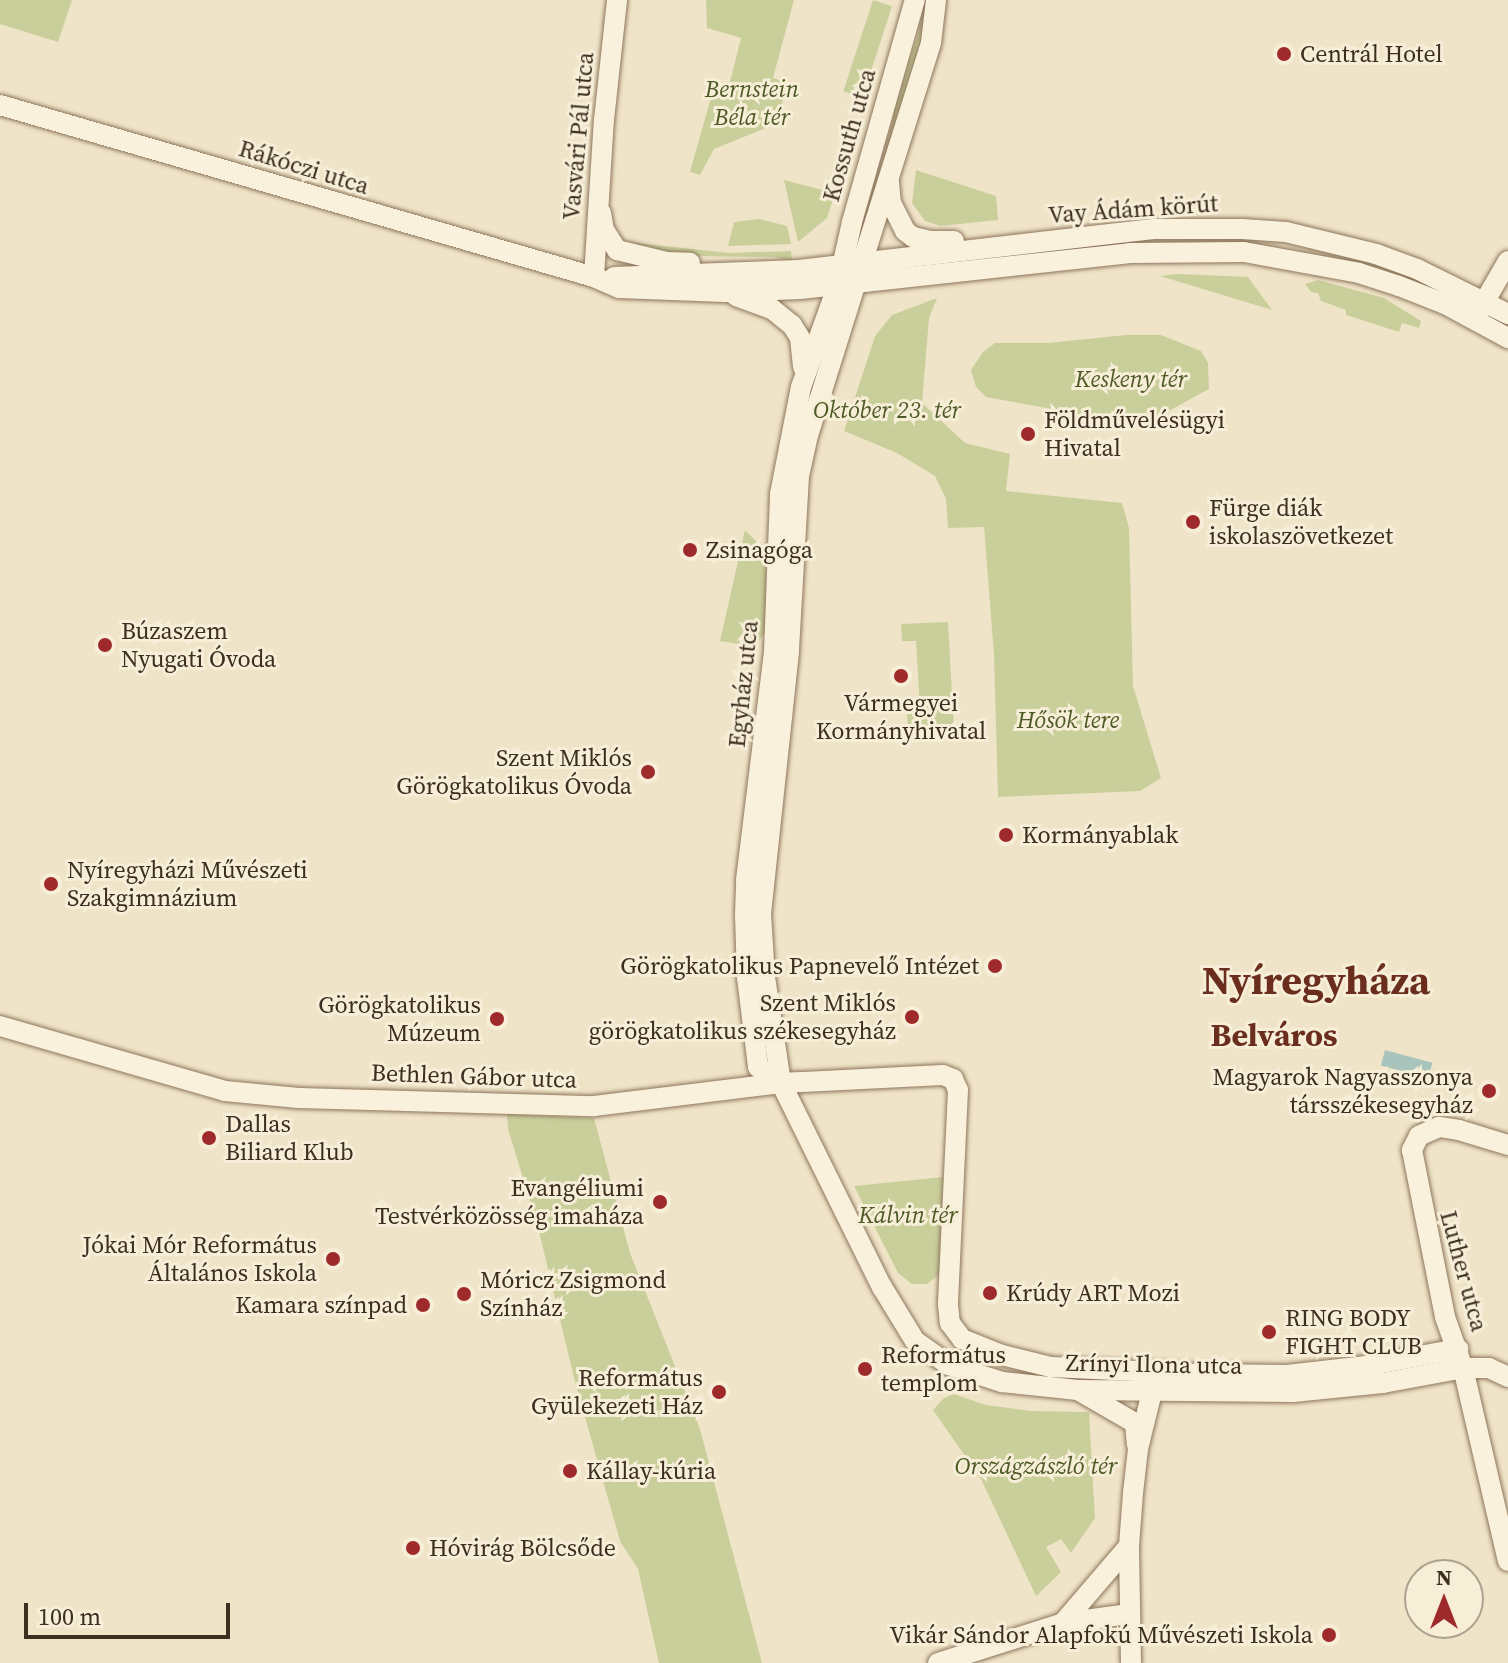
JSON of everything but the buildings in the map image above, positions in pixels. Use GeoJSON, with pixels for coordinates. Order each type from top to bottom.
{"type":"FeatureCollection","features":[{"type":"Feature","properties":{"kind":"street","name":"Vasvári Pál utca"},"geometry":{"type":"LineString","coordinates":[[594,277],[617,0]]}},
{"type":"Feature","properties":{"kind":"street","name":"Kossuth utca"},"geometry":{"type":"LineString","coordinates":[[848,284],[843,263],[915,0]]}},
{"type":"Feature","properties":{"kind":"street","name":"Kossuth utca"},"geometry":{"type":"LineString","coordinates":[[848,284],[865,261],[931,43],[936,0]]}},
{"type":"Feature","properties":{"kind":"street","name":"Rákóczi utca"},"geometry":{"type":"LineString","coordinates":[[0,105],[594,277],[619,288],[725,292],[848,284]]}},
{"type":"Feature","properties":{"kind":"street"},"geometry":{"type":"LineString","coordinates":[[889,178],[891,203],[900,225],[913,237],[953,241],[1026,232],[1061,239]]}},
{"type":"Feature","properties":{"kind":"street"},"geometry":{"type":"LineString","coordinates":[[599,191],[604,230],[617,250],[667,262],[723,263],[739,273]]}},
{"type":"Feature","properties":{"kind":"street","name":"Vay Ádám körút"},"geometry":{"type":"LineString","coordinates":[[843,263],[1156,229],[1286,232],[1376,254],[1417,269],[1479,312],[1508,338]]}},
{"type":"Feature","properties":{"kind":"street"},"geometry":{"type":"LineString","coordinates":[[1162,250],[1178,241],[1220,241],[1242,229]]}},
{"type":"Feature","properties":{"kind":"street","name":"Vay Ádám körút"},"geometry":{"type":"LineString","coordinates":[[848,284],[1162,250],[1244,252],[1359,273],[1445,304],[1479,312],[1508,314]]}},
{"type":"Feature","properties":{"kind":"street"},"geometry":{"type":"LineString","coordinates":[[1479,312],[1508,261]]}},
{"type":"Feature","properties":{"kind":"street","name":"Rákóczi utca"},"geometry":{"type":"LineString","coordinates":[[594,277],[799,270],[843,263]]}},
{"type":"Feature","properties":{"kind":"street","name":"Egyház utca"},"geometry":{"type":"LineString","coordinates":[[781,1083],[757,1062],[747,978],[746,880],[774,652],[780,494],[801,387],[848,284]]}},
{"type":"Feature","properties":{"kind":"street","name":"Egyház utca"},"geometry":{"type":"LineString","coordinates":[[848,284],[808,435],[794,520],[789,652],[761,914],[765,977],[781,1083],[839,1206],[882,1287]]}},
{"type":"Feature","properties":{"kind":"street"},"geometry":{"type":"LineString","coordinates":[[725,292],[772,309],[792,325],[802,347],[801,387]]}},
{"type":"Feature","properties":{"kind":"street","name":"Bethlen Gábor utca"},"geometry":{"type":"LineString","coordinates":[[0,1026],[225,1091],[299,1098],[594,1106],[781,1083],[932,1073],[953,1079],[958,1090],[950,1323],[962,1339],[1002,1355],[1051,1367],[1154,1380]]}},
{"type":"Feature","properties":{"kind":"street","name":"Luther utca"},"geometry":{"type":"LineString","coordinates":[[1508,1145],[1439,1127],[1419,1136],[1412,1150],[1413,1168],[1445,1317],[1461,1359],[1508,1561]]}},
{"type":"Feature","properties":{"kind":"street","name":"Zrínyi Ilona utca"},"geometry":{"type":"LineString","coordinates":[[882,1287],[915,1341],[949,1365],[1002,1382],[1078,1390],[1154,1380],[1287,1375],[1461,1359],[1508,1377]]}},
{"type":"Feature","properties":{"kind":"street"},"geometry":{"type":"LineString","coordinates":[[1131,1663],[1129,1546],[1138,1449],[1154,1380]]}},
{"type":"Feature","properties":{"kind":"street"},"geometry":{"type":"LineString","coordinates":[[1078,1390],[1135,1423],[1138,1449]]}},
{"type":"Feature","properties":{"kind":"street"},"geometry":{"type":"LineString","coordinates":[[1063,1623],[1129,1546]]}},
{"type":"Feature","properties":{"kind":"street"},"geometry":{"type":"LineString","coordinates":[[938,1663],[1063,1623],[1129,1614]]}},
{"type":"Feature","properties":{"kind":"green space"},"geometry":{"type":"Polygon","coordinates":[[[0,0],[72,0],[58,42],[0,24],[0,0]]]}},
{"type":"Feature","properties":{"kind":"green space","name":"Bernstein Béla tér"},"geometry":{"type":"Polygon","coordinates":[[[706,0],[794,0],[773,78],[788,83],[778,117],[768,127],[714,149],[700,175],[690,172],[715,83],[729,86],[741,38],[707,28],[706,0]]]}},
{"type":"Feature","properties":{"kind":"green space"},"geometry":{"type":"Polygon","coordinates":[[[873,0],[892,6],[862,97],[843,91],[873,0]]]}},
{"type":"Feature","properties":{"kind":"green space"},"geometry":{"type":"Polygon","coordinates":[[[923,19],[927,24],[866,222],[890,135],[896,99],[923,19]]]}},
{"type":"Feature","properties":{"kind":"green space"},"geometry":{"type":"Polygon","coordinates":[[[916,170],[996,196],[998,220],[940,226],[925,221],[912,203],[916,170]]]}},
{"type":"Feature","properties":{"kind":"green space"},"geometry":{"type":"Polygon","coordinates":[[[784,180],[830,192],[833,199],[827,218],[798,242],[784,180]]]}},
{"type":"Feature","properties":{"kind":"green space"},"geometry":{"type":"Polygon","coordinates":[[[759,219],[787,226],[791,244],[728,246],[734,222],[759,219]]]}},
{"type":"Feature","properties":{"kind":"green space"},"geometry":{"type":"Polygon","coordinates":[[[627,242],[729,253],[791,251],[792,261],[774,257],[684,256],[627,242]]]}},
{"type":"Feature","properties":{"kind":"green space"},"geometry":{"type":"Polygon","coordinates":[[[1160,276],[1248,277],[1272,310],[1160,276]]]}},
{"type":"Feature","properties":{"kind":"green space"},"geometry":{"type":"Polygon","coordinates":[[[1318,280],[1384,298],[1421,321],[1419,328],[1402,323],[1399,332],[1346,315],[1346,310],[1321,301],[1318,293],[1311,292],[1305,284],[1318,280]]]}},
{"type":"Feature","properties":{"kind":"green space","name":"Hősök tere"},"geometry":{"type":"Polygon","coordinates":[[[937,298],[929,318],[922,403],[965,443],[1010,454],[1006,491],[1122,503],[1129,528],[1133,686],[1161,778],[1140,791],[998,797],[994,655],[984,527],[948,528],[946,499],[935,476],[897,453],[844,431],[875,336],[892,315],[937,298]]]}},
{"type":"Feature","properties":{"kind":"green space","name":"Keskeny tér"},"geometry":{"type":"Polygon","coordinates":[[[1126,335],[1161,335],[1201,351],[1208,363],[1209,389],[1163,414],[1135,424],[986,397],[976,387],[971,370],[983,352],[995,343],[1048,343],[1126,335]]]}},
{"type":"Feature","properties":{"kind":"green space"},"geometry":{"type":"Polygon","coordinates":[[[745,530],[760,545],[766,569],[767,629],[757,644],[745,645],[720,641],[745,530]]]}},
{"type":"Feature","properties":{"kind":"green space"},"geometry":{"type":"Polygon","coordinates":[[[948,622],[954,730],[908,731],[907,711],[920,709],[916,641],[902,641],[901,624],[948,622]]]}},
{"type":"Feature","properties":{"kind":"green space"},"geometry":{"type":"Polygon","coordinates":[[[507,1114],[594,1118],[630,1253],[700,1429],[762,1663],[659,1663],[638,1569],[620,1541],[574,1378],[538,1227],[508,1129],[507,1114]]]}},
{"type":"Feature","properties":{"kind":"green space","name":"Kálvin tér"},"geometry":{"type":"Polygon","coordinates":[[[943,1177],[940,1274],[927,1284],[912,1284],[898,1273],[854,1186],[943,1177]]]}},
{"type":"Feature","properties":{"kind":"green space","name":"Országzászló tér"},"geometry":{"type":"Polygon","coordinates":[[[954,1394],[986,1405],[1030,1411],[1089,1412],[1095,1518],[1071,1553],[1061,1539],[1046,1547],[1061,1572],[1036,1596],[981,1479],[933,1410],[944,1398],[954,1394]]]}},
{"type":"Feature","properties":{"kind":"water"},"geometry":{"type":"Polygon","coordinates":[[[1385,1050],[1432,1063],[1428,1078],[1381,1065],[1385,1050]]]}},
{"type":"Feature","properties":{"kind":"place","name":"Centrál Hotel"},"geometry":{"type":"Point","coordinates":[1284,54]}},
{"type":"Feature","properties":{"kind":"place","name":"Földművelésügyi Hivatal"},"geometry":{"type":"Point","coordinates":[1028,434]}},
{"type":"Feature","properties":{"kind":"place","name":"Fürge diák iskolaszövetkezet"},"geometry":{"type":"Point","coordinates":[1193,522]}},
{"type":"Feature","properties":{"kind":"place","name":"Zsinagóga"},"geometry":{"type":"Point","coordinates":[690,550]}},
{"type":"Feature","properties":{"kind":"place","name":"Búzaszem Nyugati Óvoda"},"geometry":{"type":"Point","coordinates":[105,645]}},
{"type":"Feature","properties":{"kind":"place","name":"Vármegyei Kormányhivatal"},"geometry":{"type":"Point","coordinates":[901,676]}},
{"type":"Feature","properties":{"kind":"place","name":"Szent Miklós Görögkatolikus Óvoda"},"geometry":{"type":"Point","coordinates":[648,772]}},
{"type":"Feature","properties":{"kind":"place","name":"Kormányablak"},"geometry":{"type":"Point","coordinates":[1006,835]}},
{"type":"Feature","properties":{"kind":"place","name":"Nyíregyházi Művészeti Szakgimnázium"},"geometry":{"type":"Point","coordinates":[51,884]}},
{"type":"Feature","properties":{"kind":"place","name":"Görögkatolikus Papnevelő Intézet"},"geometry":{"type":"Point","coordinates":[995,966]}},
{"type":"Feature","properties":{"kind":"place","name":"Szent Miklós görögkatolikus székesegyház"},"geometry":{"type":"Point","coordinates":[912,1017]}},
{"type":"Feature","properties":{"kind":"place","name":"Görögkatolikus Múzeum"},"geometry":{"type":"Point","coordinates":[497,1019]}},
{"type":"Feature","properties":{"kind":"place","name":"Magyarok Nagyasszonya társszékesegyház"},"geometry":{"type":"Point","coordinates":[1489,1091]}},
{"type":"Feature","properties":{"kind":"place","name":"Dallas Biliard Klub"},"geometry":{"type":"Point","coordinates":[209,1138]}},
{"type":"Feature","properties":{"kind":"place","name":"Evangéliumi Testvérközösség imaháza"},"geometry":{"type":"Point","coordinates":[660,1202]}},
{"type":"Feature","properties":{"kind":"place","name":"Jókai Mór Református Általános Iskola"},"geometry":{"type":"Point","coordinates":[333,1259]}},
{"type":"Feature","properties":{"kind":"place","name":"Krúdy ART Mozi"},"geometry":{"type":"Point","coordinates":[990,1293]}},
{"type":"Feature","properties":{"kind":"place","name":"Móricz Zsigmond Színház"},"geometry":{"type":"Point","coordinates":[464,1294]}},
{"type":"Feature","properties":{"kind":"place","name":"Kamara színpad"},"geometry":{"type":"Point","coordinates":[423,1305]}},
{"type":"Feature","properties":{"kind":"place","name":"RING BODY FIGHT CLUB"},"geometry":{"type":"Point","coordinates":[1269,1332]}},
{"type":"Feature","properties":{"kind":"place","name":"Református templom"},"geometry":{"type":"Point","coordinates":[865,1369]}},
{"type":"Feature","properties":{"kind":"place","name":"Református Gyülekezeti Ház"},"geometry":{"type":"Point","coordinates":[719,1392]}},
{"type":"Feature","properties":{"kind":"place","name":"Kállay-kúria"},"geometry":{"type":"Point","coordinates":[570,1471]}},
{"type":"Feature","properties":{"kind":"place","name":"Hóvirág Bölcsőde"},"geometry":{"type":"Point","coordinates":[413,1548]}},
{"type":"Feature","properties":{"kind":"place","name":"Vikár Sándor Alapfokú Művészeti Iskola"},"geometry":{"type":"Point","coordinates":[1329,1635]}},
{"type":"Feature","properties":{"kind":"district","name":"Nyíregyháza"},"geometry":{"type":"Point","coordinates":[1316,980]}},
{"type":"Feature","properties":{"kind":"district","name":"Belváros"},"geometry":{"type":"Point","coordinates":[1274,1035]}},
{"type":"Feature","properties":{"kind":"park label","name":"Október 23. tér"},"geometry":{"type":"Point","coordinates":[887,410]}}]}
